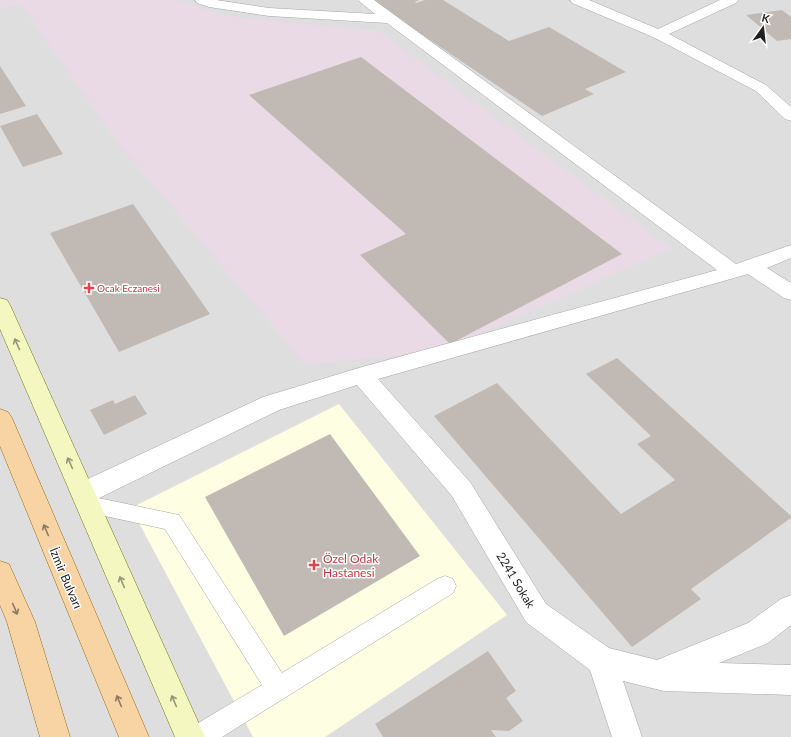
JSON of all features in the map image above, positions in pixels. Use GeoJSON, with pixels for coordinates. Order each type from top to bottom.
{"type":"FeatureCollection","features":[{"type":"Feature","properties":{"kind":"main road"},"geometry":{"type":"LineString","coordinates":[[0,305],[190,737]]}},
{"type":"Feature","properties":{"kind":"main road","name":"İzmir Bulvarı"},"geometry":{"type":"LineString","coordinates":[[0,418],[134,737]]}},
{"type":"Feature","properties":{"kind":"main road"},"geometry":{"type":"LineString","coordinates":[[0,573],[21,622],[55,737]]}},
{"type":"Feature","properties":{"kind":"street"},"geometry":{"type":"LineString","coordinates":[[202,0],[209,3],[269,12],[392,19]]}},
{"type":"Feature","properties":{"kind":"street"},"geometry":{"type":"LineString","coordinates":[[365,0],[742,270],[791,293]]}},
{"type":"Feature","properties":{"kind":"street"},"geometry":{"type":"LineString","coordinates":[[577,0],[658,34],[761,88],[791,116]]}},
{"type":"Feature","properties":{"kind":"street"},"geometry":{"type":"LineString","coordinates":[[658,34],[731,0]]}},
{"type":"Feature","properties":{"kind":"street"},"geometry":{"type":"LineString","coordinates":[[86,499],[271,403],[362,375],[742,270],[791,251]]}},
{"type":"Feature","properties":{"kind":"street","name":"2241 Sokak"},"geometry":{"type":"LineString","coordinates":[[362,375],[461,489],[536,613],[602,661],[657,675],[791,680]]}},
{"type":"Feature","properties":{"kind":"street"},"geometry":{"type":"LineString","coordinates":[[657,675],[758,633],[791,608]]}},
{"type":"Feature","properties":{"kind":"street"},"geometry":{"type":"LineString","coordinates":[[602,661],[627,737]]}},
{"type":"Feature","properties":{"kind":"lane"},"geometry":{"type":"LineString","coordinates":[[86,499],[172,521],[278,688]]}},
{"type":"Feature","properties":{"kind":"lane"},"geometry":{"type":"LineString","coordinates":[[200,737],[445,586]]}},
{"type":"Feature","properties":{"kind":"shaded area"},"geometry":{"type":"Polygon","coordinates":[[[0,0],[791,0],[791,737],[0,737],[0,0]]]}},
{"type":"Feature","properties":{"kind":"shaded area"},"geometry":{"type":"Polygon","coordinates":[[[0,0],[176,0],[221,15],[378,31],[671,248],[441,352],[305,364],[119,144],[21,4],[0,9],[0,0]]]}},
{"type":"Feature","properties":{"kind":"shaded area","name":"Özel Odak Hastanesi"},"geometry":{"type":"Polygon","coordinates":[[[339,404],[507,615],[325,737],[253,737],[131,508],[339,404]]]}},
{"type":"Feature","properties":{"kind":"building"},"geometry":{"type":"Polygon","coordinates":[[[371,0],[419,0],[415,2],[416,3],[425,0],[443,0],[509,41],[549,27],[626,72],[585,89],[594,94],[542,116],[371,0]]]}},
{"type":"Feature","properties":{"kind":"building"},"geometry":{"type":"Polygon","coordinates":[[[782,10],[791,17],[791,39],[777,41],[746,15],[782,10]]]}},
{"type":"Feature","properties":{"kind":"building"},"geometry":{"type":"Polygon","coordinates":[[[361,57],[622,254],[450,344],[360,255],[406,234],[249,95],[361,57]]]}},
{"type":"Feature","properties":{"kind":"building"},"geometry":{"type":"Polygon","coordinates":[[[0,66],[26,106],[0,114],[0,66]]]}},
{"type":"Feature","properties":{"kind":"building"},"geometry":{"type":"Polygon","coordinates":[[[37,114],[63,154],[23,167],[0,126],[37,114]]]}},
{"type":"Feature","properties":{"kind":"building"},"geometry":{"type":"Polygon","coordinates":[[[133,204],[210,314],[119,352],[50,233],[133,204]]]}},
{"type":"Feature","properties":{"kind":"building"},"geometry":{"type":"Polygon","coordinates":[[[617,358],[791,516],[791,518],[691,589],[701,599],[632,647],[434,416],[497,383],[621,514],[675,480],[637,444],[651,436],[586,374],[617,358]]]}},
{"type":"Feature","properties":{"kind":"building"},"geometry":{"type":"Polygon","coordinates":[[[135,395],[147,414],[104,435],[90,410],[113,400],[115,404],[135,395]]]}},
{"type":"Feature","properties":{"kind":"building"},"geometry":{"type":"Polygon","coordinates":[[[330,434],[420,556],[284,636],[205,497],[330,434]]]}},
{"type":"Feature","properties":{"kind":"building"},"geometry":{"type":"Polygon","coordinates":[[[488,651],[516,691],[506,698],[523,721],[509,731],[491,730],[496,737],[383,737],[375,724],[488,651]]]}},
{"type":"Feature","properties":{"kind":"place","name":"Ocak Eczanesi"},"geometry":{"type":"Point","coordinates":[89,288]}},
{"type":"Feature","properties":{"kind":"place","name":"Özel Odak Hastanesi"},"geometry":{"type":"Point","coordinates":[314,565]}}]}
